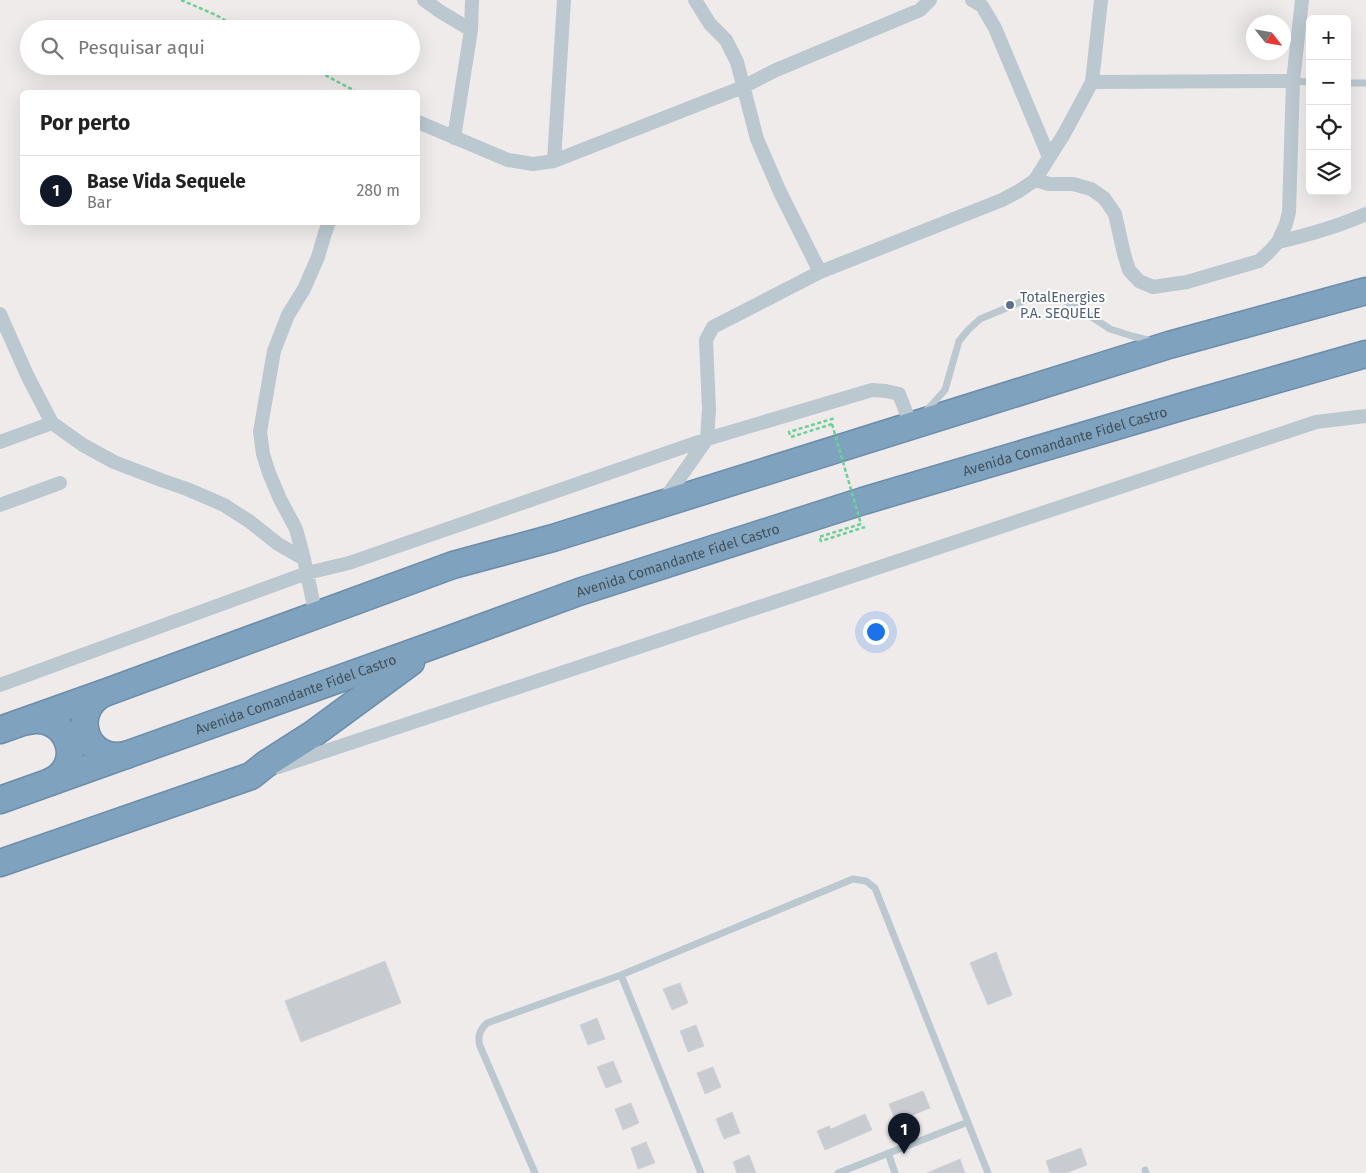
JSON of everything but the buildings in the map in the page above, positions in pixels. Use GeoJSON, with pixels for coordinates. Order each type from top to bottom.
{"type":"FeatureCollection","features":[{"type":"Feature","properties":{"kind":"highway"},"geometry":{"type":"LineString","coordinates":[[0,730],[453,565],[553,538],[1169,345],[1366,291]]}},
{"type":"Feature","properties":{"kind":"highway","name":"Avenida Comandante Fidel Castro"},"geometry":{"type":"LineString","coordinates":[[0,800],[434,646],[579,592],[862,501],[1366,354]]}},
{"type":"Feature","properties":{"kind":"highway"},"geometry":{"type":"LineString","coordinates":[[0,863],[251,776],[266,764],[313,734],[434,646]]}},
{"type":"Feature","properties":{"kind":"highway"},"geometry":{"type":"LineString","coordinates":[[107,692],[98,697],[87,709],[84,720],[86,735],[95,748],[104,753],[119,756],[129,754]]}},
{"type":"Feature","properties":{"kind":"highway"},"geometry":{"type":"LineString","coordinates":[[28,721],[39,719],[50,722],[63,732],[68,742],[70,752],[68,764],[58,777],[49,782]]}},
{"type":"Feature","properties":{"kind":"street"},"geometry":{"type":"LineString","coordinates":[[424,0],[471,30]]}},
{"type":"Feature","properties":{"kind":"street"},"geometry":{"type":"LineString","coordinates":[[454,138],[471,30],[472,0]]}},
{"type":"Feature","properties":{"kind":"street"},"geometry":{"type":"LineString","coordinates":[[554,161],[564,0]]}},
{"type":"Feature","properties":{"kind":"street"},"geometry":{"type":"LineString","coordinates":[[695,0],[710,24],[726,40],[737,62],[757,139],[780,192],[820,272]]}},
{"type":"Feature","properties":{"kind":"street"},"geometry":{"type":"LineString","coordinates":[[420,123],[508,160],[533,164],[554,161],[743,87],[776,70],[920,10],[930,0]]}},
{"type":"Feature","properties":{"kind":"street"},"geometry":{"type":"LineString","coordinates":[[972,0],[982,6],[995,28],[1049,157]]}},
{"type":"Feature","properties":{"kind":"street"},"geometry":{"type":"LineString","coordinates":[[662,503],[707,439],[709,409],[706,340],[713,326],[820,272],[1002,200],[1035,180],[1064,134],[1092,82],[1101,0]]}},
{"type":"Feature","properties":{"kind":"street"},"geometry":{"type":"LineString","coordinates":[[1035,180],[1049,184],[1073,184],[1091,189],[1104,198],[1115,214],[1129,270],[1139,281],[1153,287],[1187,282],[1259,261],[1278,242],[1289,212],[1294,81],[1302,0]]}},
{"type":"Feature","properties":{"kind":"street"},"geometry":{"type":"LineString","coordinates":[[1092,82],[1294,81]]}},
{"type":"Feature","properties":{"kind":"street"},"geometry":{"type":"LineString","coordinates":[[1278,242],[1319,232],[1366,214]]}},
{"type":"Feature","properties":{"kind":"street"},"geometry":{"type":"LineString","coordinates":[[316,616],[308,573],[296,529],[269,473],[263,454],[260,432],[274,351],[288,315],[304,289],[318,257],[328,225]]}},
{"type":"Feature","properties":{"kind":"street"},"geometry":{"type":"LineString","coordinates":[[0,314],[28,377],[52,423],[83,445],[114,462],[224,505],[249,521],[278,544],[304,559]]}},
{"type":"Feature","properties":{"kind":"street"},"geometry":{"type":"LineString","coordinates":[[0,685],[308,573],[350,563],[707,439],[872,390],[899,394],[911,425]]}},
{"type":"Feature","properties":{"kind":"street"},"geometry":{"type":"LineString","coordinates":[[251,776],[1316,422],[1366,416]]}},
{"type":"Feature","properties":{"kind":"street"},"geometry":{"type":"LineString","coordinates":[[0,442],[52,423]]}},
{"type":"Feature","properties":{"kind":"street"},"geometry":{"type":"LineString","coordinates":[[0,505],[60,483]]}},
{"type":"Feature","properties":{"kind":"lane"},"geometry":{"type":"LineString","coordinates":[[1294,81],[1306,82]]}},
{"type":"Feature","properties":{"kind":"lane"},"geometry":{"type":"LineString","coordinates":[[1351,83],[1366,83]]}},
{"type":"Feature","properties":{"kind":"lane"},"geometry":{"type":"LineString","coordinates":[[911,425],[946,390],[959,341],[968,330],[980,319],[1033,297],[1056,296],[1110,329],[1169,345]]}},
{"type":"Feature","properties":{"kind":"lane"},"geometry":{"type":"LineString","coordinates":[[535,1173],[478,1040],[479,1034],[488,1023],[620,975],[853,879],[866,881],[875,888],[988,1173]]}},
{"type":"Feature","properties":{"kind":"lane"},"geometry":{"type":"LineString","coordinates":[[620,975],[701,1173]]}},
{"type":"Feature","properties":{"kind":"lane"},"geometry":{"type":"LineString","coordinates":[[838,1173],[968,1122]]}},
{"type":"Feature","properties":{"kind":"lane"},"geometry":{"type":"LineString","coordinates":[[888,1154],[895,1173]]}},
{"type":"Feature","properties":{"kind":"path"},"geometry":{"type":"LineString","coordinates":[[181,0],[225,20]]}},
{"type":"Feature","properties":{"kind":"path"},"geometry":{"type":"LineString","coordinates":[[325,75],[353,90]]}},
{"type":"Feature","properties":{"kind":"path"},"geometry":{"type":"LineString","coordinates":[[835,418],[789,432],[791,437],[832,424],[861,524],[819,537],[821,541],[865,527]]}},
{"type":"Feature","properties":{"kind":"place","name":"TotalEnergies P.A. SEQUELE"},"geometry":{"type":"Point","coordinates":[1010,305]}},
{"type":"Feature","properties":{"kind":"place","name":"Base Vida Sequele"},"geometry":{"type":"Point","coordinates":[904,1154]}}]}
